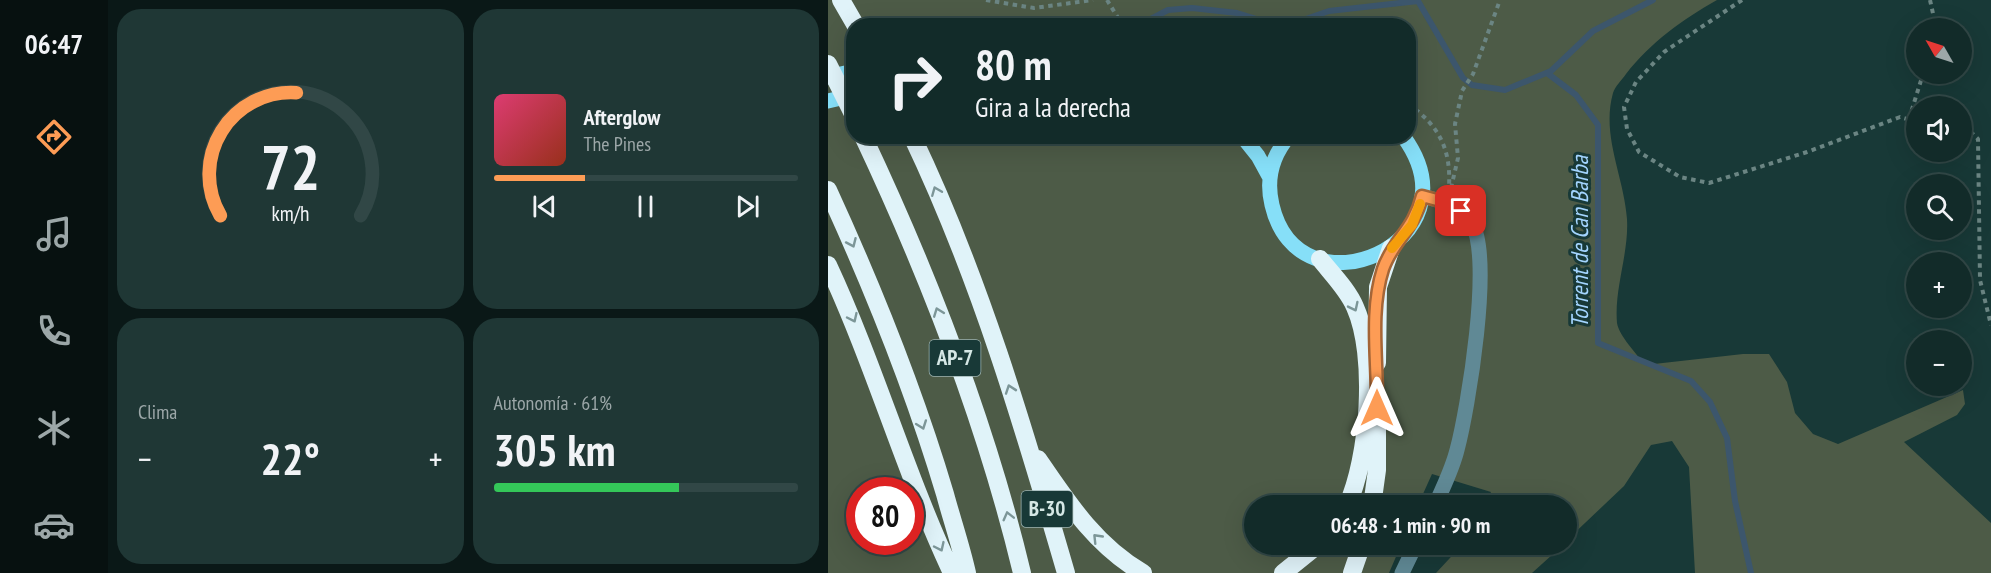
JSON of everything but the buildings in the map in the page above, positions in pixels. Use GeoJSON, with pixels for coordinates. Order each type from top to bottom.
{"type":"FeatureCollection","features":[{"type":"Feature","properties":{"kind":"highway"},"geometry":{"type":"LineString","coordinates":[[828,64],[846,100]]}},
{"type":"Feature","properties":{"kind":"highway","name":"AP-7"},"geometry":{"type":"LineString","coordinates":[[866,144],[914,248],[963,378],[1006,507],[1022,573]]}},
{"type":"Feature","properties":{"kind":"highway","name":"B-30"},"geometry":{"type":"LineString","coordinates":[[915,144],[984,312],[1028,445],[1066,573]]}},
{"type":"Feature","properties":{"kind":"highway","name":"AP-7"},"geometry":{"type":"LineString","coordinates":[[828,190],[855,249],[933,454],[967,573]]}},
{"type":"Feature","properties":{"kind":"highway"},"geometry":{"type":"LineString","coordinates":[[1374,495],[1377,470],[1378,287],[1391,248]]}},
{"type":"Feature","properties":{"kind":"highway"},"geometry":{"type":"LineString","coordinates":[[1320,259],[1355,306],[1365,341],[1367,425],[1362,460],[1352,495]]}},
{"type":"Feature","properties":{"kind":"highway"},"geometry":{"type":"LineString","coordinates":[[828,265],[857,328],[924,512],[952,573]]}},
{"type":"Feature","properties":{"kind":"highway"},"geometry":{"type":"LineString","coordinates":[[1028,445],[1076,513],[1100,541],[1143,573]]}},
{"type":"Feature","properties":{"kind":"highway"},"geometry":{"type":"LineString","coordinates":[[1283,573],[1305,555]]}},
{"type":"Feature","properties":{"kind":"highway"},"geometry":{"type":"LineString","coordinates":[[1352,573],[1358,555]]}},
{"type":"Feature","properties":{"kind":"main road"},"geometry":{"type":"LineString","coordinates":[[828,77],[846,73]]}},
{"type":"Feature","properties":{"kind":"main road"},"geometry":{"type":"LineString","coordinates":[[828,101],[846,97]]}},
{"type":"Feature","properties":{"kind":"main road"},"geometry":{"type":"LineString","coordinates":[[1248,144],[1270,178]]}},
{"type":"Feature","properties":{"kind":"main road"},"geometry":{"type":"LineString","coordinates":[[1283,144],[1273,161],[1270,178],[1270,196],[1281,228],[1305,252],[1335,263],[1365,261],[1391,248],[1412,225],[1422,196],[1419,163],[1408,144]]}},
{"type":"Feature","properties":{"kind":"lane"},"geometry":{"type":"LineString","coordinates":[[1422,196],[1448,203],[1472,223],[1478,237],[1479,291],[1464,419],[1450,472],[1440,495]]}},
{"type":"Feature","properties":{"kind":"lane"},"geometry":{"type":"LineString","coordinates":[[1402,573],[1411,555]]}},
{"type":"Feature","properties":{"kind":"path"},"geometry":{"type":"LineString","coordinates":[[986,0],[1034,8],[1094,0]]}},
{"type":"Feature","properties":{"kind":"path"},"geometry":{"type":"LineString","coordinates":[[1107,0],[1119,18]]}},
{"type":"Feature","properties":{"kind":"path"},"geometry":{"type":"LineString","coordinates":[[1448,203],[1458,158],[1455,124],[1462,91],[1473,74],[1500,0]]}},
{"type":"Feature","properties":{"kind":"path"},"geometry":{"type":"LineString","coordinates":[[1742,0],[1664,51],[1636,82],[1624,107],[1627,129],[1640,152],[1680,177],[1708,183],[1807,152],[1900,117],[1906,118]]}},
{"type":"Feature","properties":{"kind":"path"},"geometry":{"type":"LineString","coordinates":[[1930,0],[1934,18]]}},
{"type":"Feature","properties":{"kind":"path"},"geometry":{"type":"LineString","coordinates":[[1416,112],[1442,136],[1450,166],[1448,203]]}},
{"type":"Feature","properties":{"kind":"path"},"geometry":{"type":"LineString","coordinates":[[1972,133],[1978,139],[1980,280],[1991,325]]}},
{"type":"Feature","properties":{"kind":"green space"},"geometry":{"type":"Polygon","coordinates":[[[828,0],[1717,0],[1679,24],[1657,42],[1636,62],[1613,93],[1610,109],[1611,140],[1627,219],[1626,245],[1619,284],[1618,328],[1645,365],[1743,354],[1769,354],[1787,382],[1795,413],[1813,434],[1838,444],[1949,396],[1964,396],[1965,404],[1957,415],[1904,442],[1991,523],[1991,573],[1695,573],[1689,467],[1672,441],[1651,445],[1624,486],[1577,531],[1577,495],[1489,495],[1491,492],[1432,474],[1423,495],[1244,495],[1244,555],[1397,555],[1389,573],[828,573],[828,0]]]}},
{"type":"Feature","properties":{"kind":"green space"},"geometry":{"type":"Polygon","coordinates":[[[1453,555],[1552,555],[1532,573],[1436,573],[1453,555]]]}},
{"type":"Feature","properties":{"kind":"waterway"},"geometry":{"type":"LineString","coordinates":[[1418,1],[1463,78],[1472,85],[1505,90],[1551,71],[1593,31],[1653,0]]}},
{"type":"Feature","properties":{"kind":"waterway"},"geometry":{"type":"LineString","coordinates":[[1309,18],[1329,11],[1418,1]]}},
{"type":"Feature","properties":{"kind":"waterway"},"geometry":{"type":"LineString","coordinates":[[1153,18],[1168,10],[1192,8],[1237,13],[1253,18]]}},
{"type":"Feature","properties":{"kind":"waterway","name":"Torrent de Can Barba"},"geometry":{"type":"LineString","coordinates":[[1547,73],[1576,95],[1598,125],[1598,343],[1691,381],[1710,402],[1727,438],[1735,501],[1751,573]]}},
{"type":"Feature","properties":{"kind":"slow traffic"},"geometry":{"type":"LineString","coordinates":[[1392,248],[1412,225],[1420,204]]}},
{"type":"Feature","properties":{"kind":"route"},"geometry":{"type":"LineString","coordinates":[[1377,408],[1378,287],[1391,248],[1403,238],[1412,225],[1422,196],[1448,203],[1461,211]]}}]}
